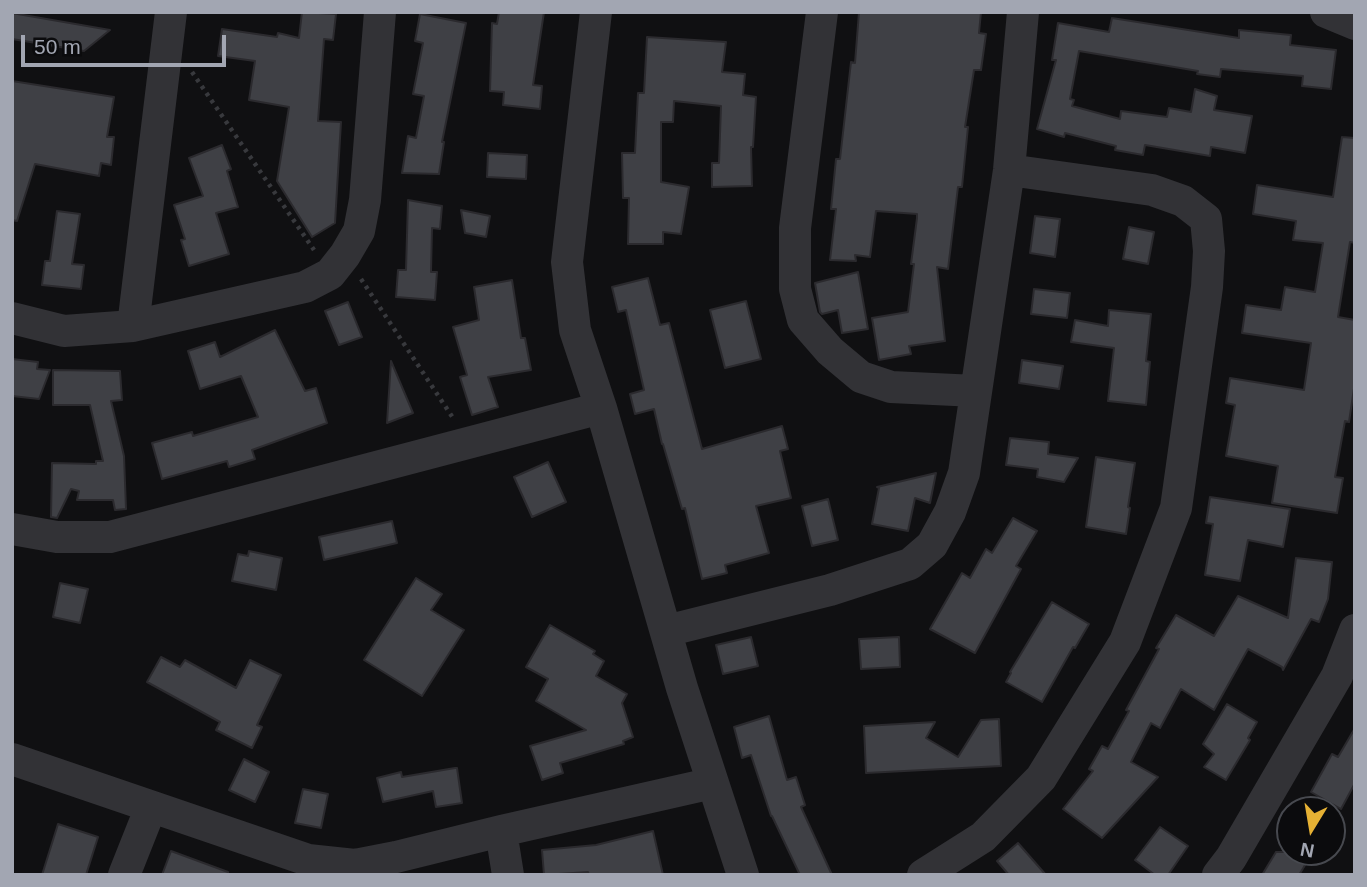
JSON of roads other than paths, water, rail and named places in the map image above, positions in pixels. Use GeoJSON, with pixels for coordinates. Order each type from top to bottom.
{"type":"FeatureCollection","features":[{"type":"Feature","properties":{"kind":"street"},"geometry":{"type":"LineString","coordinates":[[12,318],[64,331],[133,326],[305,287],[338,265],[359,231],[365,200],[380,12]]}},
{"type":"Feature","properties":{"kind":"street"},"geometry":{"type":"LineString","coordinates":[[596,12],[567,261],[575,330],[601,408],[712,783],[743,875]]}},
{"type":"Feature","properties":{"kind":"street"},"geometry":{"type":"LineString","coordinates":[[822,12],[794,228],[795,289],[803,320],[830,351],[861,377],[891,387],[976,391]]}},
{"type":"Feature","properties":{"kind":"street"},"geometry":{"type":"LineString","coordinates":[[666,631],[830,590],[910,564],[932,545],[950,512],[964,473],[1009,170],[1023,12]]}},
{"type":"Feature","properties":{"kind":"street"},"geometry":{"type":"LineString","coordinates":[[1326,12],[1355,24]]}},
{"type":"Feature","properties":{"kind":"street"},"geometry":{"type":"LineString","coordinates":[[133,326],[170,25]]}},
{"type":"Feature","properties":{"kind":"street"},"geometry":{"type":"LineString","coordinates":[[929,874],[984,837],[1041,778],[1125,642],[1176,508],[1207,287],[1209,251],[1206,219],[1183,201],[1152,190],[1009,170]]}},
{"type":"Feature","properties":{"kind":"street"},"geometry":{"type":"LineString","coordinates":[[12,528],[57,537],[110,537],[601,408]]}},
{"type":"Feature","properties":{"kind":"street"},"geometry":{"type":"LineString","coordinates":[[1218,875],[1231,858],[1337,676],[1355,630]]}},
{"type":"Feature","properties":{"kind":"street"},"geometry":{"type":"LineString","coordinates":[[12,759],[308,860],[353,870],[501,831],[712,783]]}},
{"type":"Feature","properties":{"kind":"street"},"geometry":{"type":"LineString","coordinates":[[124,875],[151,807]]}},
{"type":"Feature","properties":{"kind":"street"},"geometry":{"type":"LineString","coordinates":[[501,831],[509,875]]}}]}
